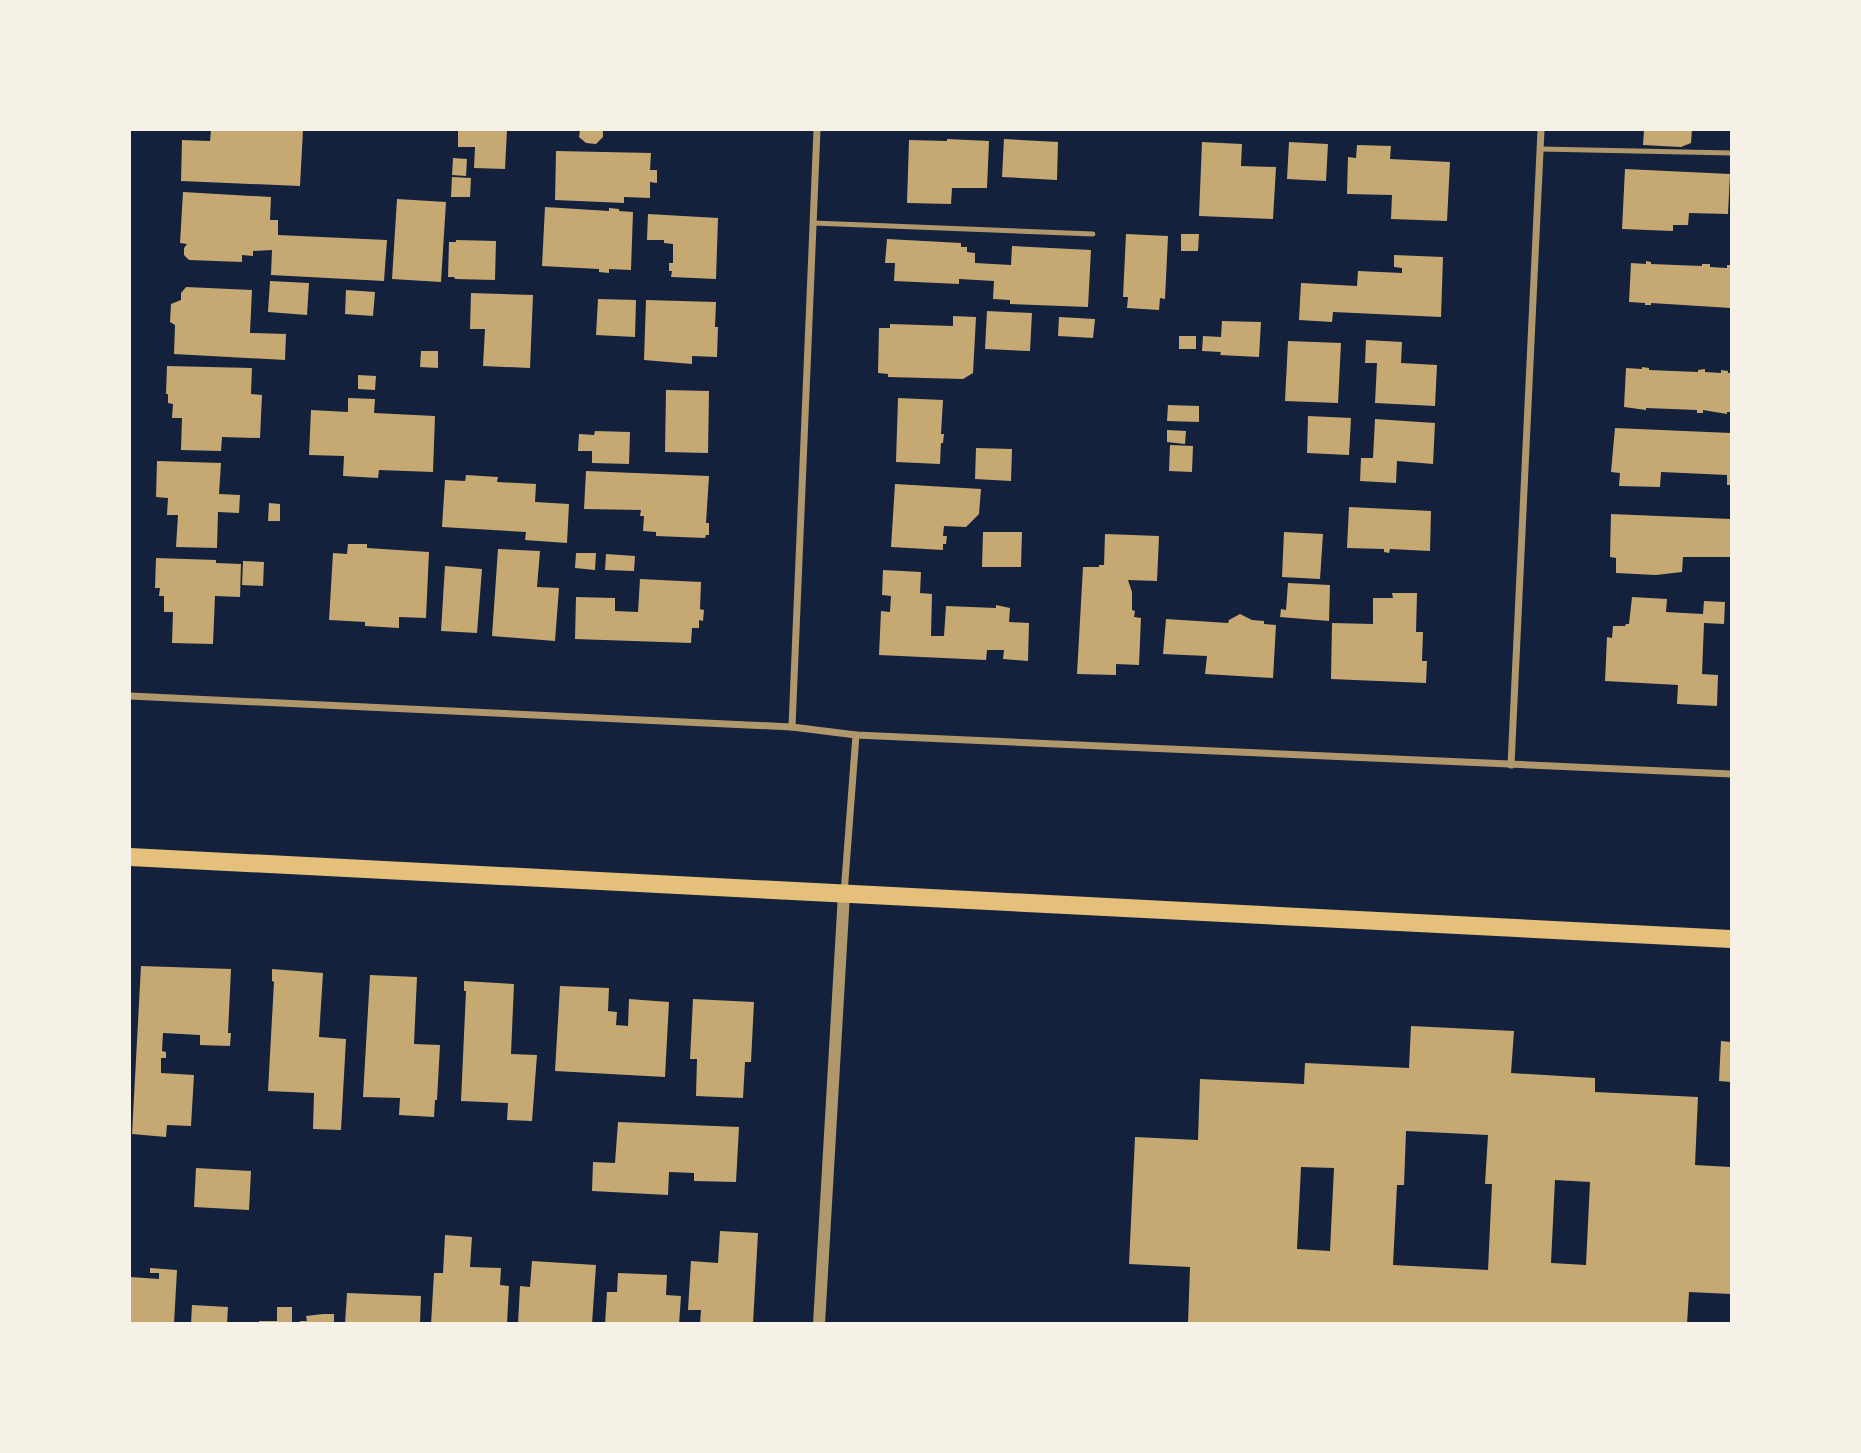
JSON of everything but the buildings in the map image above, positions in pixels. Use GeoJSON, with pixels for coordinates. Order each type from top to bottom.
{"type":"FeatureCollection","features":[{"type":"Feature","properties":{"kind":"main road"},"geometry":{"type":"LineString","coordinates":[[130,857],[1731,939]]}},
{"type":"Feature","properties":{"kind":"street"},"geometry":{"type":"LineString","coordinates":[[792,727],[817,130]]}},
{"type":"Feature","properties":{"kind":"street"},"geometry":{"type":"LineString","coordinates":[[1511,765],[1541,130]]}},
{"type":"Feature","properties":{"kind":"street"},"geometry":{"type":"LineString","coordinates":[[130,696],[792,727],[856,735],[1731,774]]}},
{"type":"Feature","properties":{"kind":"street"},"geometry":{"type":"LineString","coordinates":[[819,1324],[856,735]]}},
{"type":"Feature","properties":{"kind":"lane"},"geometry":{"type":"LineString","coordinates":[[1540,149],[1731,153]]}},
{"type":"Feature","properties":{"kind":"lane"},"geometry":{"type":"LineString","coordinates":[[813,223],[1093,234]]}}]}
